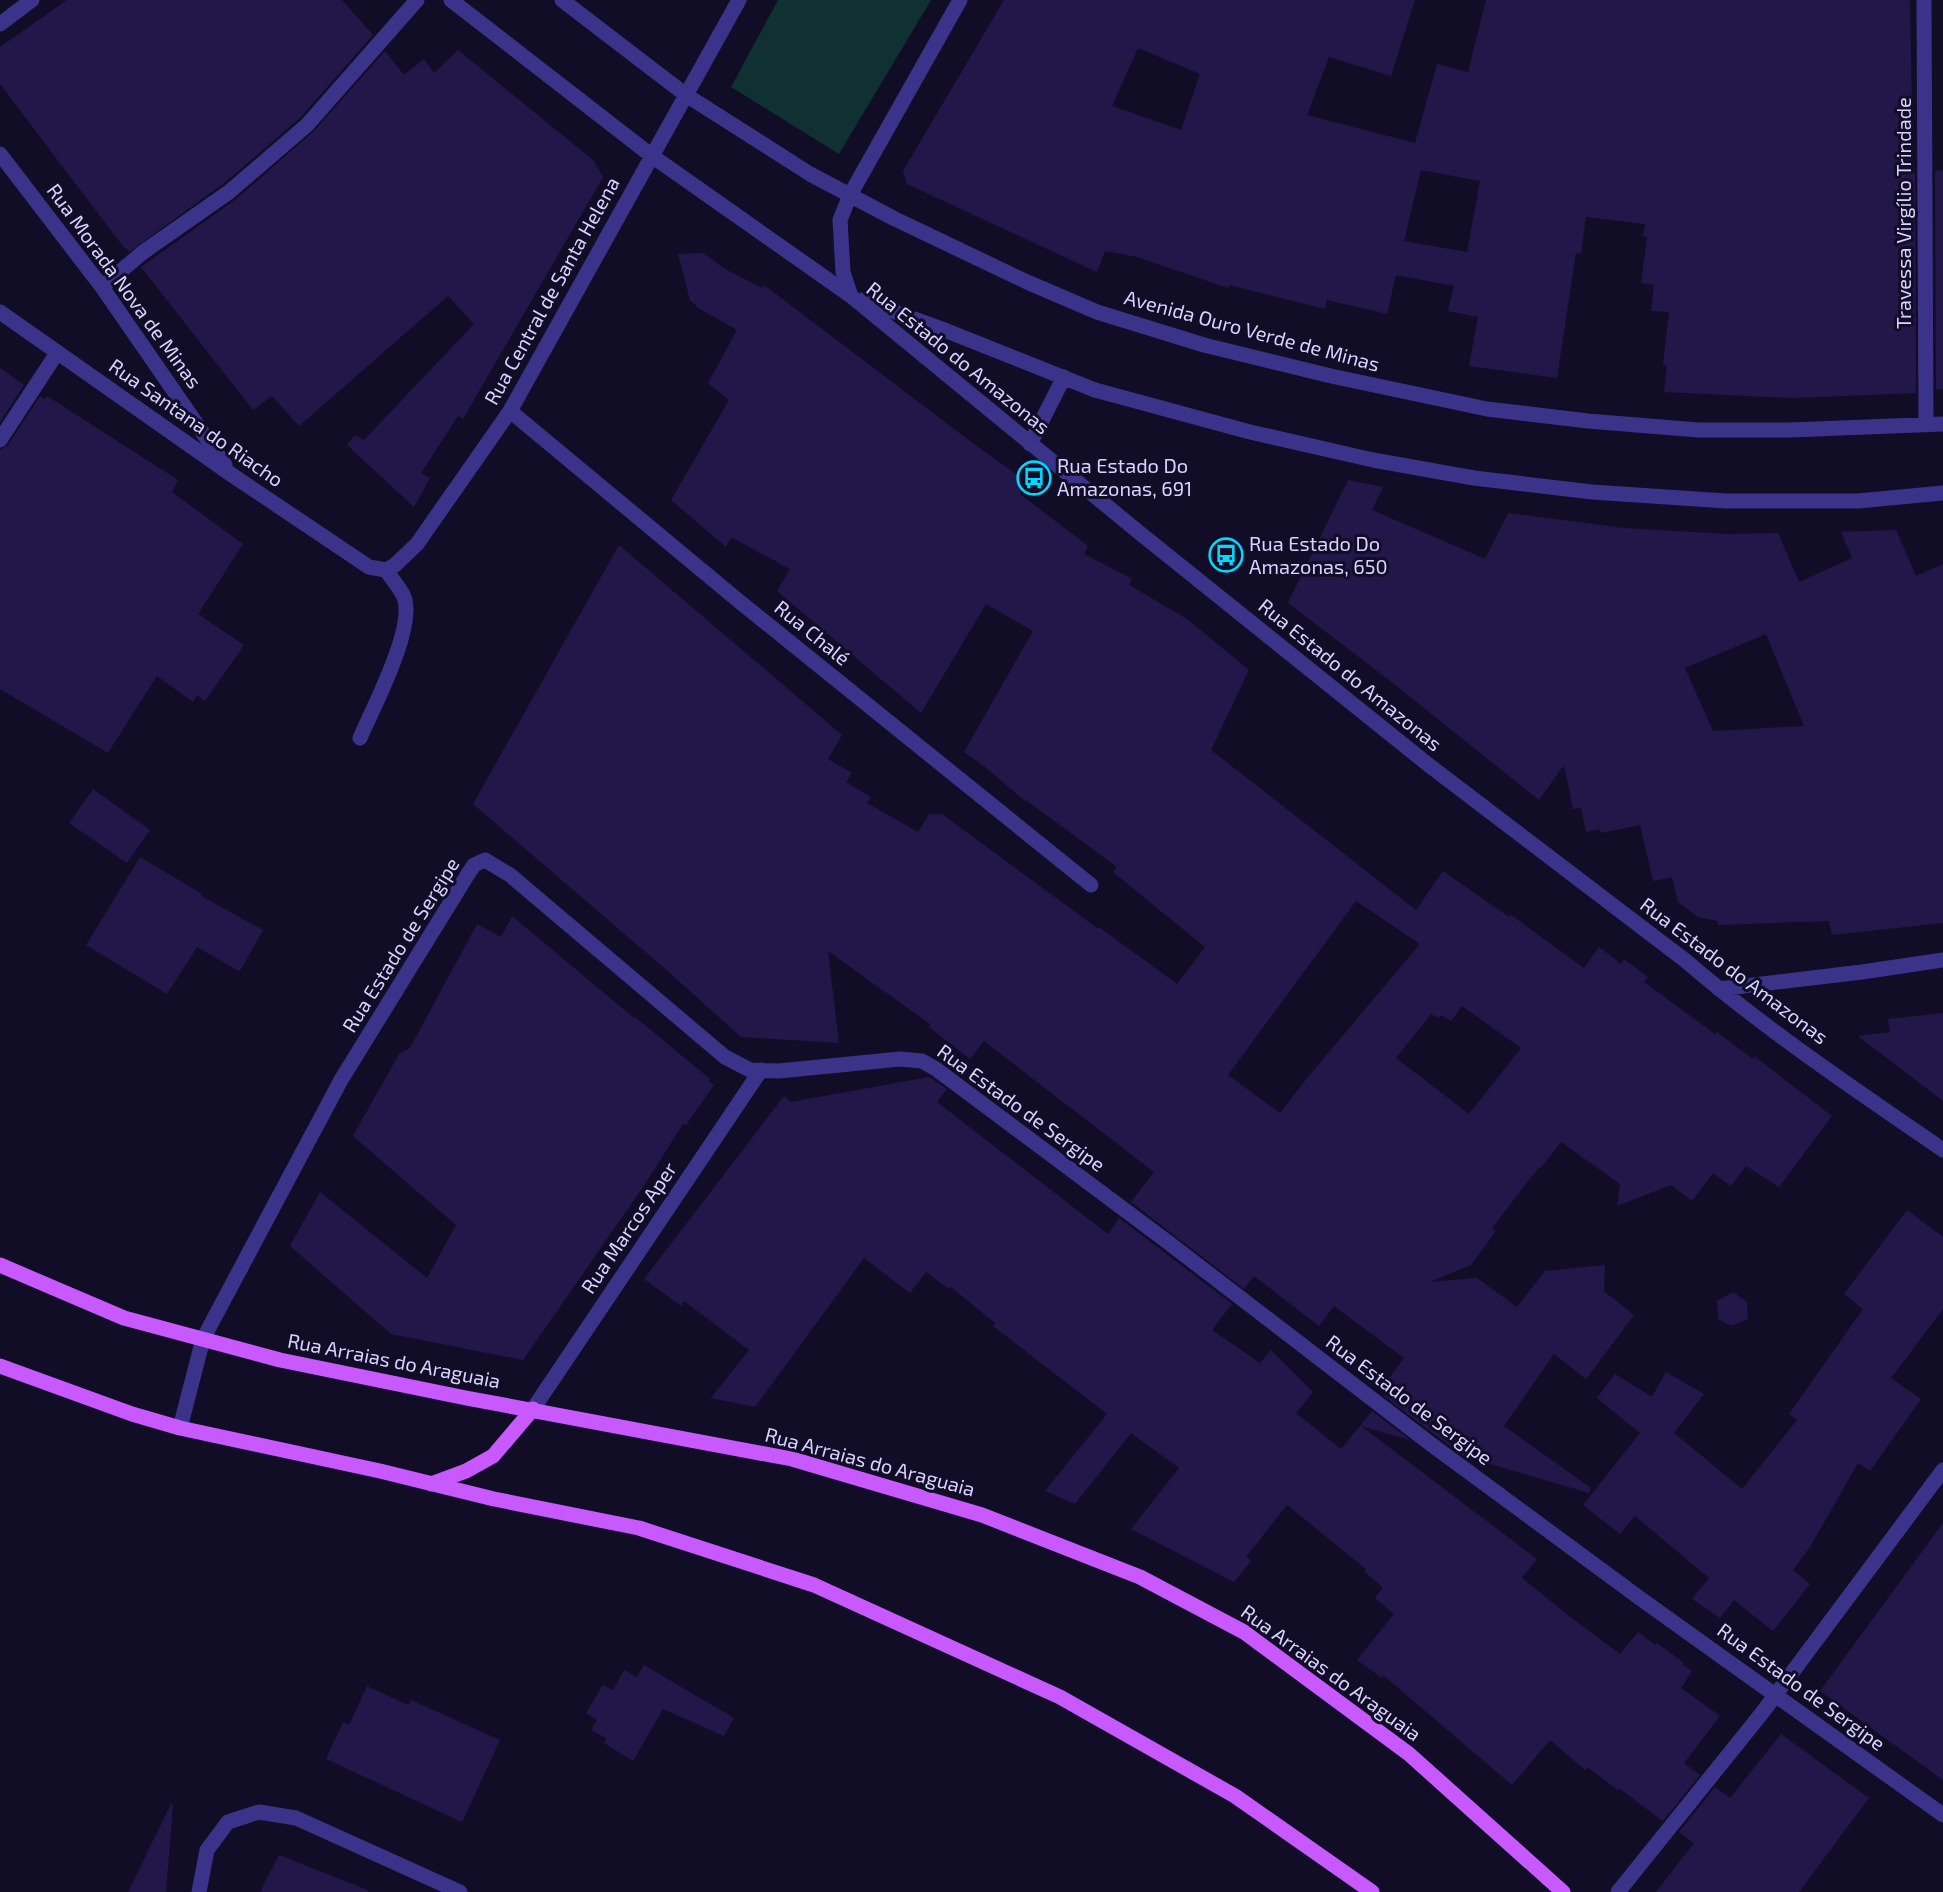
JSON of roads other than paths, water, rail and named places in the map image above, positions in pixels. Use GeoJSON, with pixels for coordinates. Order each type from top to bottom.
{"type":"FeatureCollection","features":[{"type":"Feature","properties":{"kind":"main road","name":"Rua Arraias do Araguaia"},"geometry":{"type":"LineString","coordinates":[[0,1265],[124,1318],[280,1360],[792,1458],[982,1515],[1140,1577],[1244,1632],[1408,1754],[1563,1892]]}},
{"type":"Feature","properties":{"kind":"main road"},"geometry":{"type":"LineString","coordinates":[[0,1366],[122,1410],[180,1428],[324,1458],[494,1499],[639,1528],[814,1585],[1060,1697],[1235,1796],[1372,1892]]}},
{"type":"Feature","properties":{"kind":"main road"},"geometry":{"type":"LineString","coordinates":[[431,1484],[466,1471],[493,1456],[533,1409]]}},
{"type":"Feature","properties":{"kind":"street"},"geometry":{"type":"LineString","coordinates":[[0,24],[32,0]]}},
{"type":"Feature","properties":{"kind":"street"},"geometry":{"type":"LineString","coordinates":[[102,288],[142,253],[228,192],[307,125],[417,0]]}},
{"type":"Feature","properties":{"kind":"street"},"geometry":{"type":"LineString","coordinates":[[451,0],[652,156]]}},
{"type":"Feature","properties":{"kind":"street","name":"Avenida Ouro Verde de Minas"},"geometry":{"type":"LineString","coordinates":[[562,0],[686,95],[810,174],[893,218],[1027,282],[1097,312],[1204,345],[1331,376],[1487,409],[1588,421],[1698,430],[1790,430],[1943,424]]}},
{"type":"Feature","properties":{"kind":"street","name":"Rua Central de Santa Helena"},"geometry":{"type":"LineString","coordinates":[[386,570],[395,565],[417,544],[510,411],[739,0]]}},
{"type":"Feature","properties":{"kind":"street"},"geometry":{"type":"LineString","coordinates":[[960,0],[850,195],[840,220],[843,272],[851,296],[942,329],[1095,390],[1250,432],[1373,460],[1474,478],[1592,492],[1726,501],[1858,501],[1943,493]]}},
{"type":"Feature","properties":{"kind":"street","name":"Travessa Virgílio Trindade"},"geometry":{"type":"LineString","coordinates":[[1924,0],[1926,425]]}},
{"type":"Feature","properties":{"kind":"street","name":"Rua Morada Nova de Minas"},"geometry":{"type":"LineString","coordinates":[[0,154],[102,288],[232,475]]}},
{"type":"Feature","properties":{"kind":"street","name":"Rua Estado do Amazonas"},"geometry":{"type":"LineString","coordinates":[[652,156],[851,296],[1030,444],[1430,766],[1686,961],[1719,989],[1863,1095],[1943,1150]]}},
{"type":"Feature","properties":{"kind":"street","name":"Rua Santana do Riacho"},"geometry":{"type":"LineString","coordinates":[[0,312],[232,475],[369,567],[386,570]]}},
{"type":"Feature","properties":{"kind":"street"},"geometry":{"type":"LineString","coordinates":[[0,440],[57,353]]}},
{"type":"Feature","properties":{"kind":"street"},"geometry":{"type":"LineString","coordinates":[[1030,444],[1064,377]]}},
{"type":"Feature","properties":{"kind":"street","name":"Rua Chalé"},"geometry":{"type":"LineString","coordinates":[[510,411],[740,602],[1091,885]]}},
{"type":"Feature","properties":{"kind":"street"},"geometry":{"type":"LineString","coordinates":[[360,738],[399,648],[406,621],[405,598],[386,570]]}},
{"type":"Feature","properties":{"kind":"street","name":"Rua Estado de Sergipe"},"geometry":{"type":"LineString","coordinates":[[180,1428],[203,1339],[341,1080],[468,874],[474,865],[485,860],[510,875],[725,1057],[750,1070],[779,1071],[900,1059],[922,1061],[936,1069],[1641,1599],[1943,1815]]}},
{"type":"Feature","properties":{"kind":"street"},"geometry":{"type":"LineString","coordinates":[[1719,989],[1943,960]]}},
{"type":"Feature","properties":{"kind":"street","name":"Rua Marcos Aper"},"geometry":{"type":"LineString","coordinates":[[533,1409],[761,1070]]}},
{"type":"Feature","properties":{"kind":"street"},"geometry":{"type":"LineString","coordinates":[[1618,1892],[1776,1694],[1943,1470]]}},
{"type":"Feature","properties":{"kind":"street"},"geometry":{"type":"LineString","coordinates":[[199,1892],[207,1850],[228,1822],[259,1812],[296,1818],[460,1892]]}},
{"type":"Feature","properties":{"kind":"place","name":"Rua Estado Do Amazonas, 691"},"geometry":{"type":"Point","coordinates":[1034,478]}},
{"type":"Feature","properties":{"kind":"place","name":"Rua Estado Do Amazonas, 650"},"geometry":{"type":"Point","coordinates":[1226,555]}}]}
